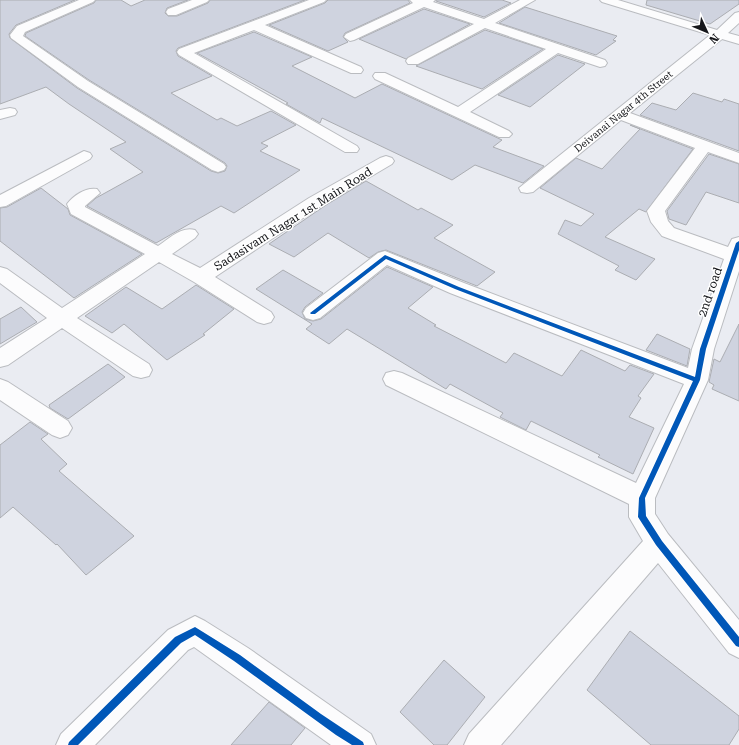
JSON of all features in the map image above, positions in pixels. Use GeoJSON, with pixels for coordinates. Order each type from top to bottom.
{"type":"FeatureCollection","features":[{"type":"Feature","properties":{"kind":"street"},"geometry":{"type":"LineString","coordinates":[[89,0],[21,29],[16,35],[17,38],[83,84],[218,167]]}},
{"type":"Feature","properties":{"kind":"street"},"geometry":{"type":"LineString","coordinates":[[172,12],[203,0]]}},
{"type":"Feature","properties":{"kind":"street"},"geometry":{"type":"LineString","coordinates":[[320,0],[184,52],[352,149]]}},
{"type":"Feature","properties":{"kind":"street"},"geometry":{"type":"LineString","coordinates":[[413,61],[529,0]]}},
{"type":"Feature","properties":{"kind":"street"},"geometry":{"type":"LineString","coordinates":[[606,0],[739,40]]}},
{"type":"Feature","properties":{"kind":"street"},"geometry":{"type":"LineString","coordinates":[[630,7],[642,0]]}},
{"type":"Feature","properties":{"kind":"street"},"geometry":{"type":"LineString","coordinates":[[350,37],[423,1],[600,62]]}},
{"type":"Feature","properties":{"kind":"street","name":"Deivanai Nagar 4th Street"},"geometry":{"type":"LineString","coordinates":[[527,188],[720,34],[739,16]]}},
{"type":"Feature","properties":{"kind":"street"},"geometry":{"type":"LineString","coordinates":[[254,25],[356,70]]}},
{"type":"Feature","properties":{"kind":"street"},"geometry":{"type":"LineString","coordinates":[[460,112],[556,48]]}},
{"type":"Feature","properties":{"kind":"street"},"geometry":{"type":"LineString","coordinates":[[380,76],[460,112],[504,134]]}},
{"type":"Feature","properties":{"kind":"street"},"geometry":{"type":"LineString","coordinates":[[619,114],[739,158]]}},
{"type":"Feature","properties":{"kind":"street"},"geometry":{"type":"LineString","coordinates":[[705,146],[656,211],[660,222],[668,232],[736,250]]}},
{"type":"Feature","properties":{"kind":"street"},"geometry":{"type":"LineString","coordinates":[[0,202],[84,156]]}},
{"type":"Feature","properties":{"kind":"street","name":"Sadasivam Nagar 1st Main Road"},"geometry":{"type":"LineString","coordinates":[[201,278],[315,202],[386,161]]}},
{"type":"Feature","properties":{"kind":"street"},"geometry":{"type":"LineString","coordinates":[[91,193],[76,204],[77,210],[201,278],[264,317]]}},
{"type":"Feature","properties":{"kind":"street"},"geometry":{"type":"LineString","coordinates":[[0,359],[189,234]]}},
{"type":"Feature","properties":{"kind":"street","name":"2nd road"},"geometry":{"type":"LineString","coordinates":[[642,498],[696,380],[703,349],[736,250]]}},
{"type":"Feature","properties":{"kind":"street"},"geometry":{"type":"LineString","coordinates":[[313,314],[385,257],[457,288],[696,380]]}},
{"type":"Feature","properties":{"kind":"street"},"geometry":{"type":"LineString","coordinates":[[0,273],[62,318],[141,370]]}},
{"type":"Feature","properties":{"kind":"street"},"geometry":{"type":"LineString","coordinates":[[394,378],[642,498],[642,517],[659,543],[739,643]]}},
{"type":"Feature","properties":{"kind":"street"},"geometry":{"type":"LineString","coordinates":[[0,388],[60,428]]}},
{"type":"Feature","properties":{"kind":"street"},"geometry":{"type":"LineString","coordinates":[[480,745],[659,543]]}},
{"type":"Feature","properties":{"kind":"street"},"geometry":{"type":"LineString","coordinates":[[72,745],[178,640],[195,630],[265,677],[330,726],[360,745]]}},
{"type":"Feature","properties":{"kind":"building"},"geometry":{"type":"Polygon","coordinates":[[[0,0],[75,0],[16,25],[9,34],[10,38],[77,88],[211,171],[218,173],[225,171],[227,166],[225,163],[89,80],[25,36],[26,33],[94,3],[96,0],[121,0],[131,6],[145,0],[188,0],[167,8],[165,13],[168,16],[177,16],[208,3],[210,0],[305,0],[178,48],[176,51],[178,56],[212,76],[171,93],[217,120],[221,118],[237,126],[271,111],[296,125],[261,143],[268,146],[260,151],[300,170],[234,213],[221,206],[156,243],[87,206],[96,198],[143,172],[110,149],[126,142],[46,87],[0,104],[0,0]]]}},
{"type":"Feature","properties":{"kind":"building"},"geometry":{"type":"Polygon","coordinates":[[[328,0],[408,0],[410,3],[345,33],[343,37],[348,42],[328,51],[269,25],[325,3],[328,0]]]}},
{"type":"Feature","properties":{"kind":"building"},"geometry":{"type":"Polygon","coordinates":[[[436,0],[502,0],[511,3],[484,17],[436,0]]]}},
{"type":"Feature","properties":{"kind":"building"},"geometry":{"type":"Polygon","coordinates":[[[647,0],[739,0],[739,4],[710,24],[646,5],[647,0]]]}},
{"type":"Feature","properties":{"kind":"building"},"geometry":{"type":"Polygon","coordinates":[[[525,7],[617,36],[613,40],[616,41],[596,55],[499,23],[525,7]]]}},
{"type":"Feature","properties":{"kind":"building"},"geometry":{"type":"Polygon","coordinates":[[[424,9],[470,24],[406,59],[359,39],[424,9]]]}},
{"type":"Feature","properties":{"kind":"building"},"geometry":{"type":"Polygon","coordinates":[[[485,30],[543,49],[482,89],[416,66],[485,30]]]}},
{"type":"Feature","properties":{"kind":"building"},"geometry":{"type":"Polygon","coordinates":[[[254,32],[312,57],[292,66],[355,98],[382,84],[502,140],[493,147],[544,166],[523,183],[475,165],[452,180],[322,118],[320,123],[286,104],[288,103],[197,53],[254,32]]]}},
{"type":"Feature","properties":{"kind":"building"},"geometry":{"type":"Polygon","coordinates":[[[558,55],[585,64],[530,107],[498,95],[558,55]]]}},
{"type":"Feature","properties":{"kind":"building"},"geometry":{"type":"Polygon","coordinates":[[[693,93],[722,102],[724,99],[739,104],[739,151],[640,115],[652,103],[676,110],[693,93]]]}},
{"type":"Feature","properties":{"kind":"building"},"geometry":{"type":"Polygon","coordinates":[[[630,125],[693,149],[646,212],[639,209],[605,237],[655,259],[636,280],[615,270],[619,266],[558,234],[565,220],[581,226],[594,214],[540,188],[576,158],[602,169],[640,129],[630,125]]]}},
{"type":"Feature","properties":{"kind":"building"},"geometry":{"type":"Polygon","coordinates":[[[709,154],[739,164],[739,203],[706,192],[686,225],[669,219],[667,211],[709,154]]]}},
{"type":"Feature","properties":{"kind":"building"},"geometry":{"type":"Polygon","coordinates":[[[366,181],[418,210],[421,208],[453,225],[434,238],[495,272],[477,286],[386,250],[378,252],[369,258],[328,233],[294,257],[269,244],[326,205],[366,181]]]}},
{"type":"Feature","properties":{"kind":"building"},"geometry":{"type":"Polygon","coordinates":[[[41,188],[68,209],[70,215],[142,254],[74,298],[0,241],[0,208],[7,207],[41,188]]]}},
{"type":"Feature","properties":{"kind":"building"},"geometry":{"type":"Polygon","coordinates":[[[387,267],[433,287],[408,308],[436,325],[434,326],[506,363],[514,353],[562,376],[581,350],[625,371],[630,365],[654,374],[638,396],[641,398],[629,417],[654,428],[633,474],[598,457],[600,455],[531,421],[526,430],[500,417],[503,413],[450,384],[446,389],[347,329],[329,344],[306,329],[312,324],[256,289],[283,270],[323,293],[305,307],[302,312],[305,319],[313,321],[321,319],[387,267]]]}},
{"type":"Feature","properties":{"kind":"building"},"geometry":{"type":"Polygon","coordinates":[[[196,285],[234,309],[203,334],[205,335],[167,360],[124,324],[112,333],[85,316],[126,287],[162,309],[196,285]]]}},
{"type":"Feature","properties":{"kind":"building"},"geometry":{"type":"Polygon","coordinates":[[[21,307],[37,322],[0,344],[0,319],[21,307]]]}},
{"type":"Feature","properties":{"kind":"building"},"geometry":{"type":"Polygon","coordinates":[[[739,324],[739,401],[712,389],[714,385],[709,382],[714,359],[720,362],[739,324]]]}},
{"type":"Feature","properties":{"kind":"building"},"geometry":{"type":"Polygon","coordinates":[[[657,334],[690,349],[687,366],[646,350],[657,334]]]}},
{"type":"Feature","properties":{"kind":"building"},"geometry":{"type":"Polygon","coordinates":[[[108,364],[125,377],[68,419],[50,408],[49,405],[108,364]]]}},
{"type":"Feature","properties":{"kind":"building"},"geometry":{"type":"Polygon","coordinates":[[[30,422],[48,434],[41,439],[67,464],[59,471],[134,536],[86,575],[57,544],[56,545],[13,507],[0,518],[0,445],[30,422]]]}},
{"type":"Feature","properties":{"kind":"building"},"geometry":{"type":"Polygon","coordinates":[[[630,631],[739,716],[739,729],[729,745],[651,745],[587,690],[630,631]]]}},
{"type":"Feature","properties":{"kind":"building"},"geometry":{"type":"Polygon","coordinates":[[[444,660],[485,697],[447,745],[434,745],[400,712],[444,660]]]}},
{"type":"Feature","properties":{"kind":"building"},"geometry":{"type":"Polygon","coordinates":[[[269,702],[305,728],[291,745],[231,745],[269,702]]]}},
{"type":"Feature","properties":{"kind":"cycle path"},"geometry":{"type":"LineString","coordinates":[[739,243],[703,349],[697,380],[642,498],[642,517],[659,543],[739,643]]}},
{"type":"Feature","properties":{"kind":"cycle path"},"geometry":{"type":"LineString","coordinates":[[313,313],[385,257],[457,288],[697,380]]}},
{"type":"Feature","properties":{"kind":"cycle path"},"geometry":{"type":"LineString","coordinates":[[72,745],[178,640],[195,631],[237,658],[318,717],[360,745]]}}]}
